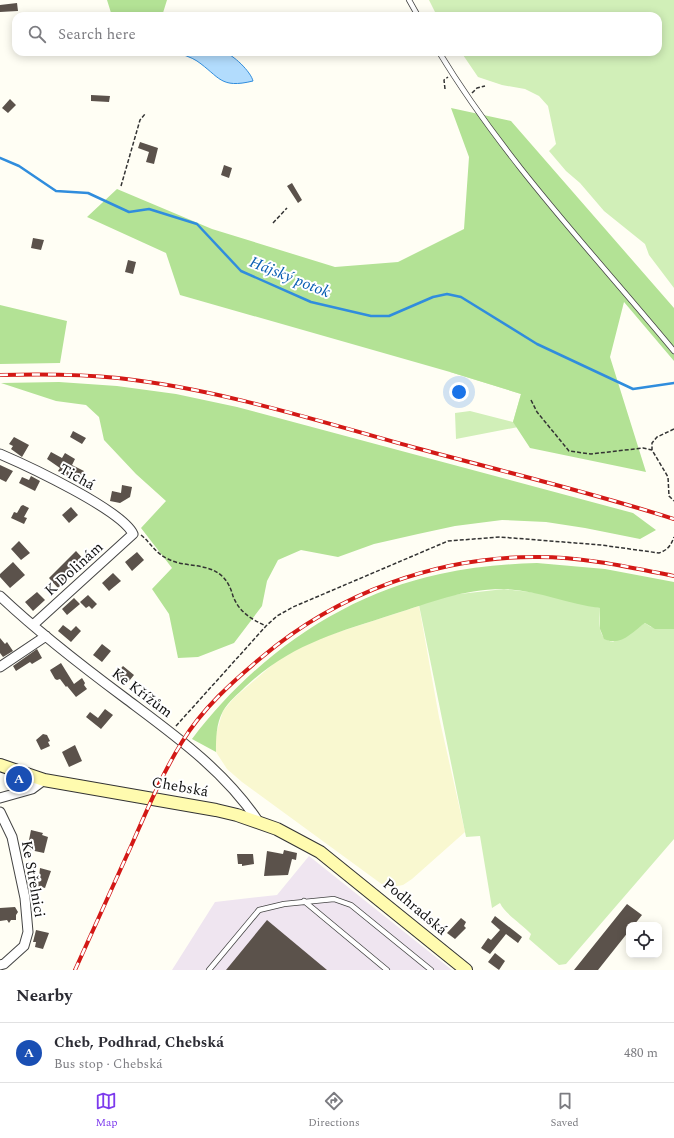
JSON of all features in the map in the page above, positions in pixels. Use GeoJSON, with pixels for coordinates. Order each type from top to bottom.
{"type":"FeatureCollection","features":[{"type":"Feature","properties":{"kind":"street","name":"Tichá"},"geometry":{"type":"LineString","coordinates":[[0,454],[68,486],[124,522],[133,534]]}},
{"type":"Feature","properties":{"kind":"street","name":"K Dolinám"},"geometry":{"type":"LineString","coordinates":[[33,625],[133,534]]}},
{"type":"Feature","properties":{"kind":"street","name":"Ke Křížům"},"geometry":{"type":"LineString","coordinates":[[0,596],[46,636],[170,732],[228,783],[247,805],[258,821]]}},
{"type":"Feature","properties":{"kind":"street"},"geometry":{"type":"LineString","coordinates":[[0,667],[46,636]]}},
{"type":"Feature","properties":{"kind":"street","name":"Chebská"},"geometry":{"type":"LineString","coordinates":[[0,765],[44,780],[193,805],[258,821],[277,829],[320,852],[344,869]]}},
{"type":"Feature","properties":{"kind":"street"},"geometry":{"type":"LineString","coordinates":[[0,798],[32,789],[44,780]]}},
{"type":"Feature","properties":{"kind":"street","name":"Ke Střelnici"},"geometry":{"type":"LineString","coordinates":[[0,812],[12,837],[24,898],[28,932],[24,946],[0,966]]}},
{"type":"Feature","properties":{"kind":"street","name":"Podhradská"},"geometry":{"type":"LineString","coordinates":[[344,869],[466,970]]}},
{"type":"Feature","properties":{"kind":"lane"},"geometry":{"type":"LineString","coordinates":[[409,0],[416,12]]}},
{"type":"Feature","properties":{"kind":"lane"},"geometry":{"type":"LineString","coordinates":[[442,56],[468,97],[554,210],[674,351]]}},
{"type":"Feature","properties":{"kind":"lane"},"geometry":{"type":"LineString","coordinates":[[209,970],[260,910],[304,901],[334,899],[351,905],[431,970]]}},
{"type":"Feature","properties":{"kind":"lane"},"geometry":{"type":"LineString","coordinates":[[304,901],[387,970]]}},
{"type":"Feature","properties":{"kind":"path"},"geometry":{"type":"LineString","coordinates":[[446,89],[444,80],[453,74]]}},
{"type":"Feature","properties":{"kind":"path"},"geometry":{"type":"LineString","coordinates":[[468,97],[477,88],[485,86]]}},
{"type":"Feature","properties":{"kind":"path"},"geometry":{"type":"LineString","coordinates":[[472,93],[476,99]]}},
{"type":"Feature","properties":{"kind":"path"},"geometry":{"type":"LineString","coordinates":[[121,186],[140,120],[145,114]]}},
{"type":"Feature","properties":{"kind":"path"},"geometry":{"type":"LineString","coordinates":[[273,223],[287,208]]}},
{"type":"Feature","properties":{"kind":"path"},"geometry":{"type":"LineString","coordinates":[[531,400],[537,412],[569,451],[591,454],[643,448],[652,450]]}},
{"type":"Feature","properties":{"kind":"path"},"geometry":{"type":"LineString","coordinates":[[674,429],[657,437],[652,443],[652,450],[668,477],[669,496],[674,501]]}},
{"type":"Feature","properties":{"kind":"path"},"geometry":{"type":"LineString","coordinates":[[133,534],[141,535],[155,552],[169,560],[205,568],[222,576],[231,589],[242,612],[249,618],[266,626]]}},
{"type":"Feature","properties":{"kind":"path"},"geometry":{"type":"LineString","coordinates":[[170,732],[266,626],[277,616],[293,607],[448,541],[500,536],[659,553],[665,551],[671,545],[674,537]]}},
{"type":"Feature","properties":{"kind":"shaded area"},"geometry":{"type":"Polygon","coordinates":[[[309,856],[452,970],[172,970],[215,902],[277,895],[309,856]]]}},
{"type":"Feature","properties":{"kind":"green space"},"geometry":{"type":"Polygon","coordinates":[[[107,0],[167,0],[163,12],[111,12],[107,0]]]}},
{"type":"Feature","properties":{"kind":"green space"},"geometry":{"type":"Polygon","coordinates":[[[429,0],[674,0],[674,288],[649,255],[645,244],[604,211],[580,183],[566,171],[549,151],[556,144],[548,106],[539,96],[525,89],[502,85],[478,77],[464,56],[662,56],[662,12],[435,12],[429,0]]]}},
{"type":"Feature","properties":{"kind":"green space"},"geometry":{"type":"Polygon","coordinates":[[[451,108],[511,121],[674,308],[674,361],[624,302],[610,357],[646,472],[530,448],[513,422],[521,394],[450,372],[180,295],[166,253],[87,217],[117,189],[212,229],[335,267],[398,262],[464,229],[469,157],[451,108]]]}},
{"type":"Feature","properties":{"kind":"green space"},"geometry":{"type":"Polygon","coordinates":[[[0,305],[67,321],[60,363],[0,364],[0,305]]]}},
{"type":"Feature","properties":{"kind":"green space"},"geometry":{"type":"Polygon","coordinates":[[[510,357],[539,423],[456,439],[455,413],[470,411],[513,422],[521,394],[450,372],[510,357]]]}},
{"type":"Feature","properties":{"kind":"green space"},"geometry":{"type":"Polygon","coordinates":[[[59,382],[117,386],[176,394],[237,407],[633,513],[656,530],[640,539],[546,522],[502,520],[455,526],[418,534],[374,544],[338,557],[301,550],[278,560],[267,581],[262,606],[234,643],[198,657],[178,658],[169,614],[152,589],[172,568],[141,528],[166,501],[136,474],[104,440],[99,417],[86,405],[56,401],[1,383],[59,382]]]}},
{"type":"Feature","properties":{"kind":"green space"},"geometry":{"type":"Polygon","coordinates":[[[537,563],[605,569],[674,582],[674,629],[655,629],[645,623],[621,640],[610,641],[604,639],[600,629],[600,608],[517,590],[490,589],[462,594],[434,601],[353,627],[297,650],[262,672],[228,704],[223,711],[218,726],[216,736],[216,752],[192,739],[216,710],[243,682],[271,657],[302,634],[334,614],[368,597],[403,584],[440,574],[488,566],[537,563]]]}},
{"type":"Feature","properties":{"kind":"green space"},"geometry":{"type":"Polygon","coordinates":[[[504,589],[538,593],[600,608],[601,633],[608,640],[613,642],[645,623],[651,627],[674,629],[674,839],[566,964],[559,965],[529,939],[531,934],[502,907],[500,903],[492,908],[480,836],[466,837],[419,605],[451,595],[504,589]]]}},
{"type":"Feature","properties":{"kind":"green space"},"geometry":{"type":"Polygon","coordinates":[[[419,606],[439,717],[465,832],[412,879],[403,885],[387,888],[242,782],[227,769],[216,752],[216,734],[223,711],[234,698],[279,659],[314,640],[419,606]]]}},
{"type":"Feature","properties":{"kind":"water"},"geometry":{"type":"Polygon","coordinates":[[[187,56],[232,56],[245,68],[252,77],[253,81],[234,84],[221,80],[187,56]]]}},
{"type":"Feature","properties":{"kind":"building"},"geometry":{"type":"Polygon","coordinates":[[[17,3],[18,11],[0,12],[0,5],[17,3]]]}},
{"type":"Feature","properties":{"kind":"building"},"geometry":{"type":"Polygon","coordinates":[[[91,95],[110,96],[109,102],[91,101],[91,95]]]}},
{"type":"Feature","properties":{"kind":"building"},"geometry":{"type":"Polygon","coordinates":[[[10,99],[16,105],[8,113],[2,108],[10,99]]]}},
{"type":"Feature","properties":{"kind":"building"},"geometry":{"type":"Polygon","coordinates":[[[140,142],[158,148],[154,164],[146,162],[149,152],[138,148],[140,142]]]}},
{"type":"Feature","properties":{"kind":"building"},"geometry":{"type":"Polygon","coordinates":[[[224,165],[232,168],[229,178],[221,175],[224,165]]]}},
{"type":"Feature","properties":{"kind":"building"},"geometry":{"type":"Polygon","coordinates":[[[292,183],[302,200],[298,203],[287,186],[292,183]]]}},
{"type":"Feature","properties":{"kind":"building"},"geometry":{"type":"Polygon","coordinates":[[[33,238],[44,240],[41,250],[31,248],[33,238]]]}},
{"type":"Feature","properties":{"kind":"building"},"geometry":{"type":"Polygon","coordinates":[[[128,260],[136,262],[133,274],[125,272],[128,260]]]}},
{"type":"Feature","properties":{"kind":"building"},"geometry":{"type":"Polygon","coordinates":[[[73,431],[86,438],[82,444],[70,437],[73,431]]]}},
{"type":"Feature","properties":{"kind":"building"},"geometry":{"type":"Polygon","coordinates":[[[14,437],[29,445],[22,457],[11,449],[13,446],[9,444],[14,437]]]}},
{"type":"Feature","properties":{"kind":"building"},"geometry":{"type":"Polygon","coordinates":[[[51,452],[62,458],[65,453],[75,459],[72,465],[84,471],[79,480],[69,474],[68,477],[58,471],[60,468],[47,459],[51,452]]]}},
{"type":"Feature","properties":{"kind":"building"},"geometry":{"type":"Polygon","coordinates":[[[0,465],[13,471],[6,482],[0,479],[0,465]]]}},
{"type":"Feature","properties":{"kind":"building"},"geometry":{"type":"Polygon","coordinates":[[[31,476],[40,481],[35,491],[19,483],[22,477],[29,480],[31,476]]]}},
{"type":"Feature","properties":{"kind":"building"},"geometry":{"type":"Polygon","coordinates":[[[122,485],[132,487],[130,497],[120,503],[110,501],[112,491],[121,493],[122,485]]]}},
{"type":"Feature","properties":{"kind":"building"},"geometry":{"type":"Polygon","coordinates":[[[23,505],[29,508],[24,517],[27,518],[24,524],[11,518],[14,512],[17,513],[23,505]]]}},
{"type":"Feature","properties":{"kind":"building"},"geometry":{"type":"Polygon","coordinates":[[[71,507],[78,515],[69,523],[62,515],[71,507]]]}},
{"type":"Feature","properties":{"kind":"building"},"geometry":{"type":"Polygon","coordinates":[[[19,541],[30,553],[21,560],[11,549],[19,541]]]}},
{"type":"Feature","properties":{"kind":"building"},"geometry":{"type":"Polygon","coordinates":[[[76,551],[87,563],[58,588],[49,578],[76,551]]]}},
{"type":"Feature","properties":{"kind":"building"},"geometry":{"type":"Polygon","coordinates":[[[137,552],[144,560],[132,571],[125,562],[137,552]]]}},
{"type":"Feature","properties":{"kind":"building"},"geometry":{"type":"Polygon","coordinates":[[[13,562],[25,575],[10,588],[0,577],[0,574],[13,562]]]}},
{"type":"Feature","properties":{"kind":"building"},"geometry":{"type":"Polygon","coordinates":[[[113,573],[121,581],[109,591],[102,583],[113,573]]]}},
{"type":"Feature","properties":{"kind":"building"},"geometry":{"type":"Polygon","coordinates":[[[37,592],[45,600],[33,611],[25,602],[37,592]]]}},
{"type":"Feature","properties":{"kind":"building"},"geometry":{"type":"Polygon","coordinates":[[[88,595],[97,604],[92,609],[89,606],[86,608],[80,602],[88,595]]]}},
{"type":"Feature","properties":{"kind":"building"},"geometry":{"type":"Polygon","coordinates":[[[74,598],[80,604],[67,615],[62,609],[74,598]]]}},
{"type":"Feature","properties":{"kind":"building"},"geometry":{"type":"Polygon","coordinates":[[[63,625],[71,631],[76,626],[81,631],[71,642],[58,631],[63,625]]]}},
{"type":"Feature","properties":{"kind":"building"},"geometry":{"type":"Polygon","coordinates":[[[0,638],[5,644],[7,642],[13,651],[3,657],[0,653],[0,638]]]}},
{"type":"Feature","properties":{"kind":"building"},"geometry":{"type":"Polygon","coordinates":[[[102,644],[111,651],[102,662],[93,655],[102,644]]]}},
{"type":"Feature","properties":{"kind":"building"},"geometry":{"type":"Polygon","coordinates":[[[37,649],[42,658],[32,664],[30,662],[16,671],[13,666],[37,649]]]}},
{"type":"Feature","properties":{"kind":"building"},"geometry":{"type":"Polygon","coordinates":[[[61,663],[74,684],[82,678],[85,683],[84,685],[87,689],[76,697],[60,679],[55,679],[50,670],[61,663]]]}},
{"type":"Feature","properties":{"kind":"building"},"geometry":{"type":"Polygon","coordinates":[[[123,666],[134,675],[125,686],[114,676],[123,666]]]}},
{"type":"Feature","properties":{"kind":"building"},"geometry":{"type":"Polygon","coordinates":[[[105,709],[113,715],[101,729],[86,717],[90,712],[98,718],[105,709]]]}},
{"type":"Feature","properties":{"kind":"building"},"geometry":{"type":"Polygon","coordinates":[[[43,734],[47,735],[50,741],[48,742],[50,746],[41,750],[36,740],[43,734]]]}},
{"type":"Feature","properties":{"kind":"building"},"geometry":{"type":"Polygon","coordinates":[[[75,745],[82,761],[69,767],[62,752],[75,745]]]}},
{"type":"Feature","properties":{"kind":"building"},"geometry":{"type":"Polygon","coordinates":[[[31,830],[43,833],[42,835],[48,837],[44,853],[30,850],[32,841],[29,840],[31,830]]]}},
{"type":"Feature","properties":{"kind":"building"},"geometry":{"type":"Polygon","coordinates":[[[284,850],[297,853],[296,860],[292,859],[288,875],[264,876],[267,851],[283,854],[284,850]]]}},
{"type":"Feature","properties":{"kind":"building"},"geometry":{"type":"Polygon","coordinates":[[[237,854],[253,854],[254,864],[242,866],[242,864],[238,864],[237,854]]]}},
{"type":"Feature","properties":{"kind":"building"},"geometry":{"type":"Polygon","coordinates":[[[40,868],[51,871],[45,888],[38,886],[40,868]]]}},
{"type":"Feature","properties":{"kind":"building"},"geometry":{"type":"Polygon","coordinates":[[[627,904],[642,915],[636,922],[626,922],[626,935],[598,970],[574,970],[627,904]]]}},
{"type":"Feature","properties":{"kind":"building"},"geometry":{"type":"Polygon","coordinates":[[[15,907],[18,912],[16,915],[16,920],[11,920],[9,923],[7,920],[0,921],[0,908],[15,907]]]}},
{"type":"Feature","properties":{"kind":"building"},"geometry":{"type":"Polygon","coordinates":[[[495,916],[522,937],[518,943],[506,934],[490,954],[481,948],[488,938],[491,940],[500,930],[491,922],[495,916]]]}},
{"type":"Feature","properties":{"kind":"building"},"geometry":{"type":"Polygon","coordinates":[[[461,918],[466,922],[464,926],[466,928],[455,939],[447,933],[461,918]]]}},
{"type":"Feature","properties":{"kind":"building"},"geometry":{"type":"Polygon","coordinates":[[[267,920],[327,970],[226,970],[267,920]]]}},
{"type":"Feature","properties":{"kind":"building"},"geometry":{"type":"Polygon","coordinates":[[[36,930],[49,933],[43,949],[35,947],[36,942],[33,942],[36,930]]]}},
{"type":"Feature","properties":{"kind":"building"},"geometry":{"type":"Polygon","coordinates":[[[495,953],[505,961],[499,970],[488,962],[495,953]]]}},
{"type":"Feature","properties":{"kind":"waterway","name":"Hájský potok"},"geometry":{"type":"LineString","coordinates":[[0,158],[19,166],[56,191],[88,193],[129,212],[149,209],[197,224],[241,271],[311,302],[371,316],[389,316],[433,297],[447,294],[461,297],[537,344],[633,389],[674,383]]}},
{"type":"Feature","properties":{"kind":"railway"},"geometry":{"type":"LineString","coordinates":[[0,375],[29,374],[118,378],[156,383],[231,398],[578,491],[674,519]]}},
{"type":"Feature","properties":{"kind":"railway"},"geometry":{"type":"LineString","coordinates":[[75,970],[155,792],[182,742],[199,718],[218,696],[251,666],[292,634],[323,614],[356,597],[427,571],[463,563],[501,558],[555,557],[606,563],[674,576]]}},
{"type":"Feature","properties":{"kind":"place","name":"Cheb, Podhrad, Chebská"},"geometry":{"type":"Point","coordinates":[19,779]}}]}
